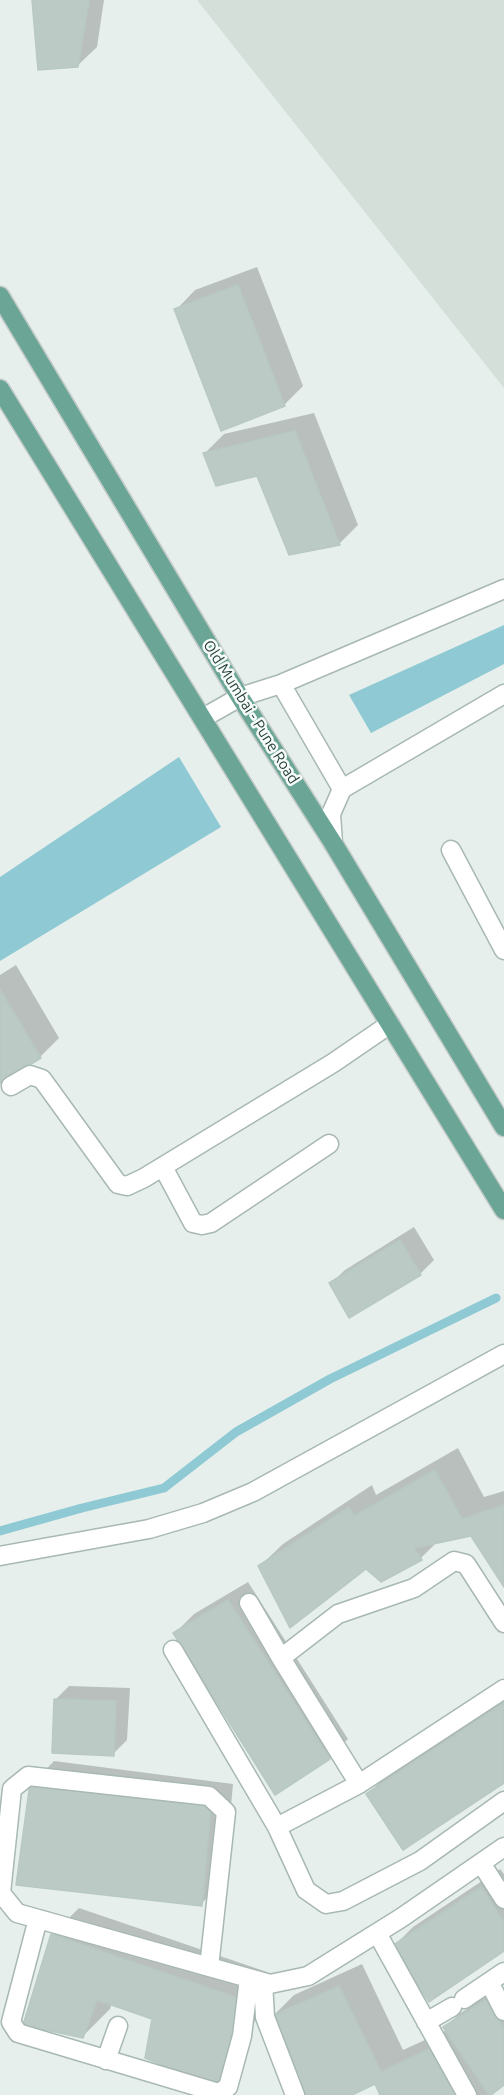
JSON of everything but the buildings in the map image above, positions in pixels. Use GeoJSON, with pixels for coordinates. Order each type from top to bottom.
{"type":"FeatureCollection","features":[{"type":"Feature","properties":{"kind":"main road","name":"Old Mumbai - Pune Road"},"geometry":{"type":"LineString","coordinates":[[0,296],[240,697],[333,843],[504,1127]]}},
{"type":"Feature","properties":{"kind":"main road"},"geometry":{"type":"LineString","coordinates":[[0,388],[504,1210]]}},
{"type":"Feature","properties":{"kind":"street"},"geometry":{"type":"LineString","coordinates":[[203,718],[240,697],[281,684],[504,589]]}},
{"type":"Feature","properties":{"kind":"street"},"geometry":{"type":"LineString","coordinates":[[281,684],[342,789]]}},
{"type":"Feature","properties":{"kind":"street"},"geometry":{"type":"LineString","coordinates":[[333,843],[331,814],[342,789],[504,694]]}},
{"type":"Feature","properties":{"kind":"street"},"geometry":{"type":"LineString","coordinates":[[452,850],[504,950]]}},
{"type":"Feature","properties":{"kind":"street"},"geometry":{"type":"LineString","coordinates":[[10,1086],[30,1075],[42,1079],[118,1184],[128,1186],[333,1063],[390,1024]]}},
{"type":"Feature","properties":{"kind":"street"},"geometry":{"type":"LineString","coordinates":[[163,1167],[193,1222],[202,1225],[211,1223],[329,1144]]}},
{"type":"Feature","properties":{"kind":"street"},"geometry":{"type":"LineString","coordinates":[[0,1556],[149,1529],[203,1513],[253,1492],[504,1354]]}},
{"type":"Feature","properties":{"kind":"street"},"geometry":{"type":"LineString","coordinates":[[281,1658],[338,1614],[414,1588],[454,1561],[466,1564],[504,1623]]}},
{"type":"Feature","properties":{"kind":"street"},"geometry":{"type":"LineString","coordinates":[[249,1602],[359,1784]]}},
{"type":"Feature","properties":{"kind":"street"},"geometry":{"type":"LineString","coordinates":[[173,1650],[277,1827],[306,1890],[326,1904],[343,1901],[420,1861],[504,1801]]}},
{"type":"Feature","properties":{"kind":"street"},"geometry":{"type":"LineString","coordinates":[[277,1827],[359,1784],[504,1689]]}},
{"type":"Feature","properties":{"kind":"street"},"geometry":{"type":"LineString","coordinates":[[209,1967],[226,1812],[209,1796],[28,1776],[12,1790],[1,1893],[17,1913],[209,1967],[270,1984],[308,1976],[377,1933],[504,1847]]}},
{"type":"Feature","properties":{"kind":"street"},"geometry":{"type":"LineString","coordinates":[[481,1863],[504,1899]]}},
{"type":"Feature","properties":{"kind":"street"},"geometry":{"type":"LineString","coordinates":[[38,1919],[11,2022],[18,2033],[219,2093],[228,2087],[256,1980]]}},
{"type":"Feature","properties":{"kind":"street"},"geometry":{"type":"LineString","coordinates":[[377,1933],[467,2095]]}},
{"type":"Feature","properties":{"kind":"street"},"geometry":{"type":"LineString","coordinates":[[426,2022],[504,1972]]}},
{"type":"Feature","properties":{"kind":"street"},"geometry":{"type":"LineString","coordinates":[[256,1980],[265,2017],[295,2095]]}},
{"type":"Feature","properties":{"kind":"street"},"geometry":{"type":"LineString","coordinates":[[489,1982],[504,2011]]}},
{"type":"Feature","properties":{"kind":"street"},"geometry":{"type":"LineString","coordinates":[[106,2060],[118,2026]]}},
{"type":"Feature","properties":{"kind":"shaded area"},"geometry":{"type":"Polygon","coordinates":[[[197,0],[504,0],[504,388],[197,0]]]}},
{"type":"Feature","properties":{"kind":"water"},"geometry":{"type":"Polygon","coordinates":[[[504,625],[504,664],[371,733],[349,695],[504,625]]]}},
{"type":"Feature","properties":{"kind":"water"},"geometry":{"type":"Polygon","coordinates":[[[179,757],[221,827],[0,961],[0,877],[179,757]]]}},
{"type":"Feature","properties":{"kind":"waterway"},"geometry":{"type":"LineString","coordinates":[[0,1531],[164,1488],[236,1432],[330,1379],[496,1298]]}}]}
